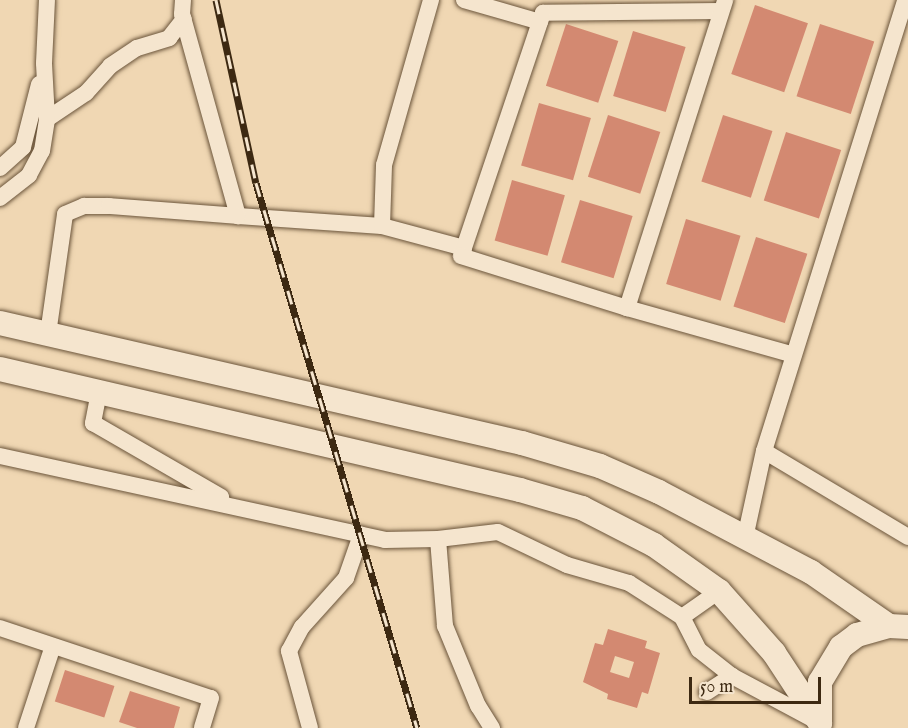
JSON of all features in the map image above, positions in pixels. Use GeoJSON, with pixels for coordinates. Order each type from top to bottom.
{"type":"FeatureCollection","features":[{"type":"Feature","properties":{"kind":"main road"},"geometry":{"type":"LineString","coordinates":[[0,323],[557,452],[628,477],[811,572],[902,624]]}},
{"type":"Feature","properties":{"kind":"main road"},"geometry":{"type":"LineString","coordinates":[[0,369],[519,490],[582,508],[654,545],[719,591],[774,653],[821,725]]}},
{"type":"Feature","properties":{"kind":"main road"},"geometry":{"type":"LineString","coordinates":[[821,725],[820,682],[828,663],[857,635],[902,624]]}},
{"type":"Feature","properties":{"kind":"street"},"geometry":{"type":"LineString","coordinates":[[0,198],[20,185],[37,164],[47,119],[44,63],[47,0]]}},
{"type":"Feature","properties":{"kind":"street"},"geometry":{"type":"LineString","coordinates":[[183,0],[184,19],[238,216]]}},
{"type":"Feature","properties":{"kind":"street"},"geometry":{"type":"LineString","coordinates":[[382,226],[384,165],[431,0]]}},
{"type":"Feature","properties":{"kind":"street"},"geometry":{"type":"LineString","coordinates":[[464,0],[498,5],[540,22]]}},
{"type":"Feature","properties":{"kind":"street"},"geometry":{"type":"LineString","coordinates":[[745,537],[764,451],[905,0]]}},
{"type":"Feature","properties":{"kind":"street"},"geometry":{"type":"LineString","coordinates":[[627,308],[723,6],[543,13],[461,256],[627,308],[794,355]]}},
{"type":"Feature","properties":{"kind":"street"},"geometry":{"type":"LineString","coordinates":[[47,119],[86,93],[110,66],[137,48],[169,38],[184,19]]}},
{"type":"Feature","properties":{"kind":"street"},"geometry":{"type":"LineString","coordinates":[[0,168],[23,147],[44,63]]}},
{"type":"Feature","properties":{"kind":"street"},"geometry":{"type":"LineString","coordinates":[[48,334],[65,214],[84,206],[382,226],[464,248]]}},
{"type":"Feature","properties":{"kind":"street"},"geometry":{"type":"LineString","coordinates":[[99,392],[93,423],[235,505]]}},
{"type":"Feature","properties":{"kind":"street"},"geometry":{"type":"LineString","coordinates":[[764,451],[908,537]]}},
{"type":"Feature","properties":{"kind":"street"},"geometry":{"type":"LineString","coordinates":[[0,456],[235,505],[385,540],[438,539],[498,532],[567,565],[629,583],[682,616],[699,650],[732,676],[821,725]]}},
{"type":"Feature","properties":{"kind":"street"},"geometry":{"type":"LineString","coordinates":[[310,728],[289,651],[302,627],[346,578],[361,535]]}},
{"type":"Feature","properties":{"kind":"street"},"geometry":{"type":"LineString","coordinates":[[438,539],[445,626],[478,706],[492,728]]}},
{"type":"Feature","properties":{"kind":"street"},"geometry":{"type":"LineString","coordinates":[[682,616],[719,591]]}},
{"type":"Feature","properties":{"kind":"street"},"geometry":{"type":"LineString","coordinates":[[0,628],[211,698],[202,728]]}},
{"type":"Feature","properties":{"kind":"street"},"geometry":{"type":"LineString","coordinates":[[26,728],[53,646]]}},
{"type":"Feature","properties":{"kind":"street"},"geometry":{"type":"LineString","coordinates":[[707,692],[732,676]]}},
{"type":"Feature","properties":{"kind":"building"},"geometry":{"type":"Polygon","coordinates":[[[755,5],[808,23],[784,92],[731,74],[755,5]]]}},
{"type":"Feature","properties":{"kind":"building"},"geometry":{"type":"Polygon","coordinates":[[[566,24],[618,41],[598,103],[546,86],[566,24]]]}},
{"type":"Feature","properties":{"kind":"building"},"geometry":{"type":"Polygon","coordinates":[[[820,24],[874,42],[851,114],[797,96],[820,24]]]}},
{"type":"Feature","properties":{"kind":"building"},"geometry":{"type":"Polygon","coordinates":[[[633,31],[686,47],[666,112],[613,96],[633,31]]]}},
{"type":"Feature","properties":{"kind":"building"},"geometry":{"type":"Polygon","coordinates":[[[539,103],[591,118],[573,180],[521,165],[539,103]]]}},
{"type":"Feature","properties":{"kind":"building"},"geometry":{"type":"Polygon","coordinates":[[[608,115],[660,132],[640,194],[588,177],[608,115]]]}},
{"type":"Feature","properties":{"kind":"building"},"geometry":{"type":"Polygon","coordinates":[[[723,115],[772,131],[751,198],[701,182],[723,115]]]}},
{"type":"Feature","properties":{"kind":"building"},"geometry":{"type":"Polygon","coordinates":[[[786,132],[841,150],[819,218],[764,200],[786,132]]]}},
{"type":"Feature","properties":{"kind":"building"},"geometry":{"type":"Polygon","coordinates":[[[512,180],[565,195],[548,256],[495,241],[512,180]]]}},
{"type":"Feature","properties":{"kind":"building"},"geometry":{"type":"Polygon","coordinates":[[[580,200],[633,216],[614,278],[561,262],[580,200]]]}},
{"type":"Feature","properties":{"kind":"building"},"geometry":{"type":"Polygon","coordinates":[[[686,219],[741,236],[721,301],[666,284],[686,219]]]}},
{"type":"Feature","properties":{"kind":"building"},"geometry":{"type":"Polygon","coordinates":[[[756,237],[807,254],[785,323],[733,306],[756,237]]]}},
{"type":"Feature","properties":{"kind":"building"},"geometry":{"type":"Polygon","coordinates":[[[608,629],[647,641],[645,648],[660,653],[648,694],[642,692],[637,708],[607,699],[608,694],[583,682],[595,643],[603,645],[608,629]],[[615,656],[610,672],[629,678],[634,662],[615,656]]]}},
{"type":"Feature","properties":{"kind":"building"},"geometry":{"type":"Polygon","coordinates":[[[65,670],[114,686],[104,717],[55,701],[65,670]]]}},
{"type":"Feature","properties":{"kind":"building"},"geometry":{"type":"Polygon","coordinates":[[[130,691],[180,707],[174,728],[137,728],[119,722],[130,691]]]}},
{"type":"Feature","properties":{"kind":"railway"},"geometry":{"type":"LineString","coordinates":[[216,0],[256,183],[417,728]]}}]}
